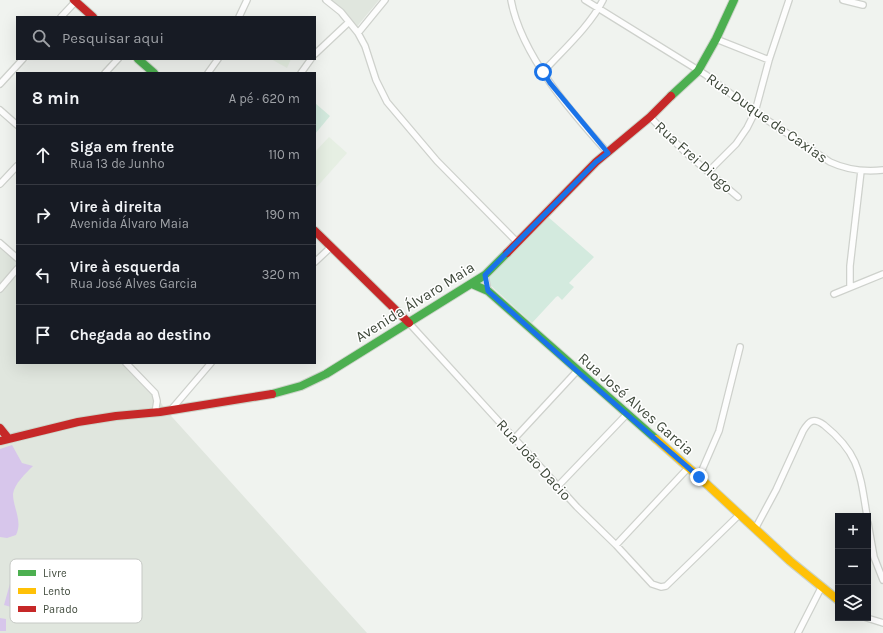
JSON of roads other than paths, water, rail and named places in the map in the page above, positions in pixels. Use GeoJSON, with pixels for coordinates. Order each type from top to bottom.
{"type":"FeatureCollection","features":[{"type":"Feature","properties":{"kind":"street"},"geometry":{"type":"LineString","coordinates":[[239,16],[246,0]]}},
{"type":"Feature","properties":{"kind":"street"},"geometry":{"type":"LineString","coordinates":[[326,0],[341,12],[358,33],[376,80],[387,102],[436,161],[517,242]]}},
{"type":"Feature","properties":{"kind":"street"},"geometry":{"type":"LineString","coordinates":[[358,33],[385,0]]}},
{"type":"Feature","properties":{"kind":"street"},"geometry":{"type":"LineString","coordinates":[[511,0],[514,16],[543,72],[550,83],[608,153]]}},
{"type":"Feature","properties":{"kind":"street","name":"Rua Duque de Caxias"},"geometry":{"type":"LineString","coordinates":[[585,0],[698,71],[755,112],[830,162],[861,171],[883,170]]}},
{"type":"Feature","properties":{"kind":"street"},"geometry":{"type":"LineString","coordinates":[[543,72],[599,9],[604,0]]}},
{"type":"Feature","properties":{"kind":"street","name":"Avenida Álvaro Maia"},"geometry":{"type":"LineString","coordinates":[[0,441],[78,422],[116,416],[155,413],[264,396],[301,386],[326,374],[485,275],[596,162],[650,117],[698,71],[716,40],[734,0]]}},
{"type":"Feature","properties":{"kind":"street"},"geometry":{"type":"LineString","coordinates":[[708,172],[742,136],[755,112],[769,60],[789,0]]}},
{"type":"Feature","properties":{"kind":"street"},"geometry":{"type":"LineString","coordinates":[[843,0],[863,6]]}},
{"type":"Feature","properties":{"kind":"street"},"geometry":{"type":"LineString","coordinates":[[62,16],[75,1],[91,16]]}},
{"type":"Feature","properties":{"kind":"street"},"geometry":{"type":"LineString","coordinates":[[316,53],[349,22]]}},
{"type":"Feature","properties":{"kind":"street"},"geometry":{"type":"LineString","coordinates":[[716,40],[769,60]]}},
{"type":"Feature","properties":{"kind":"street"},"geometry":{"type":"LineString","coordinates":[[0,84],[22,60]]}},
{"type":"Feature","properties":{"kind":"street"},"geometry":{"type":"LineString","coordinates":[[106,72],[117,60]]}},
{"type":"Feature","properties":{"kind":"street"},"geometry":{"type":"LineString","coordinates":[[139,60],[153,72]]}},
{"type":"Feature","properties":{"kind":"street"},"geometry":{"type":"LineString","coordinates":[[209,72],[217,60]]}},
{"type":"Feature","properties":{"kind":"street"},"geometry":{"type":"LineString","coordinates":[[302,72],[310,60]]}},
{"type":"Feature","properties":{"kind":"street"},"geometry":{"type":"LineString","coordinates":[[0,110],[16,124]]}},
{"type":"Feature","properties":{"kind":"street","name":"Rua Frei Diogo"},"geometry":{"type":"LineString","coordinates":[[650,117],[686,153],[738,197]]}},
{"type":"Feature","properties":{"kind":"street"},"geometry":{"type":"LineString","coordinates":[[0,184],[16,167]]}},
{"type":"Feature","properties":{"kind":"street"},"geometry":{"type":"LineString","coordinates":[[850,287],[850,266],[861,171]]}},
{"type":"Feature","properties":{"kind":"street"},"geometry":{"type":"LineString","coordinates":[[316,232],[409,323]]}},
{"type":"Feature","properties":{"kind":"street"},"geometry":{"type":"LineString","coordinates":[[0,243],[16,257]]}},
{"type":"Feature","properties":{"kind":"street"},"geometry":{"type":"LineString","coordinates":[[316,261],[331,247]]}},
{"type":"Feature","properties":{"kind":"street"},"geometry":{"type":"LineString","coordinates":[[0,289],[16,269]]}},
{"type":"Feature","properties":{"kind":"street"},"geometry":{"type":"LineString","coordinates":[[834,294],[883,274]]}},
{"type":"Feature","properties":{"kind":"street"},"geometry":{"type":"LineString","coordinates":[[485,275],[488,291]]}},
{"type":"Feature","properties":{"kind":"street","name":"Rua José Alves Garcia"},"geometry":{"type":"LineString","coordinates":[[472,284],[488,291],[699,477],[821,588],[835,598]]}},
{"type":"Feature","properties":{"kind":"street","name":"Rua João Dacio"},"geometry":{"type":"LineString","coordinates":[[409,323],[577,507],[656,587],[666,586],[740,515]]}},
{"type":"Feature","properties":{"kind":"street"},"geometry":{"type":"LineString","coordinates":[[699,477],[719,431],[740,347]]}},
{"type":"Feature","properties":{"kind":"street"},"geometry":{"type":"LineString","coordinates":[[127,364],[155,393],[157,401],[155,413]]}},
{"type":"Feature","properties":{"kind":"street"},"geometry":{"type":"LineString","coordinates":[[170,410],[210,364]]}},
{"type":"Feature","properties":{"kind":"street"},"geometry":{"type":"LineString","coordinates":[[514,439],[577,371]]}},
{"type":"Feature","properties":{"kind":"street"},"geometry":{"type":"LineString","coordinates":[[558,486],[627,414]]}},
{"type":"Feature","properties":{"kind":"street"},"geometry":{"type":"LineString","coordinates":[[755,529],[808,424],[812,421],[818,420],[844,444],[856,463],[866,513]]}},
{"type":"Feature","properties":{"kind":"street"},"geometry":{"type":"LineString","coordinates":[[0,428],[8,438]]}},
{"type":"Feature","properties":{"kind":"street"},"geometry":{"type":"LineString","coordinates":[[616,545],[688,468]]}},
{"type":"Feature","properties":{"kind":"street"},"geometry":{"type":"LineString","coordinates":[[871,540],[874,557],[883,580]]}},
{"type":"Feature","properties":{"kind":"street"},"geometry":{"type":"LineString","coordinates":[[798,633],[821,588]]}},
{"type":"Feature","properties":{"kind":"street"},"geometry":{"type":"LineString","coordinates":[[871,619],[883,623]]}}]}
